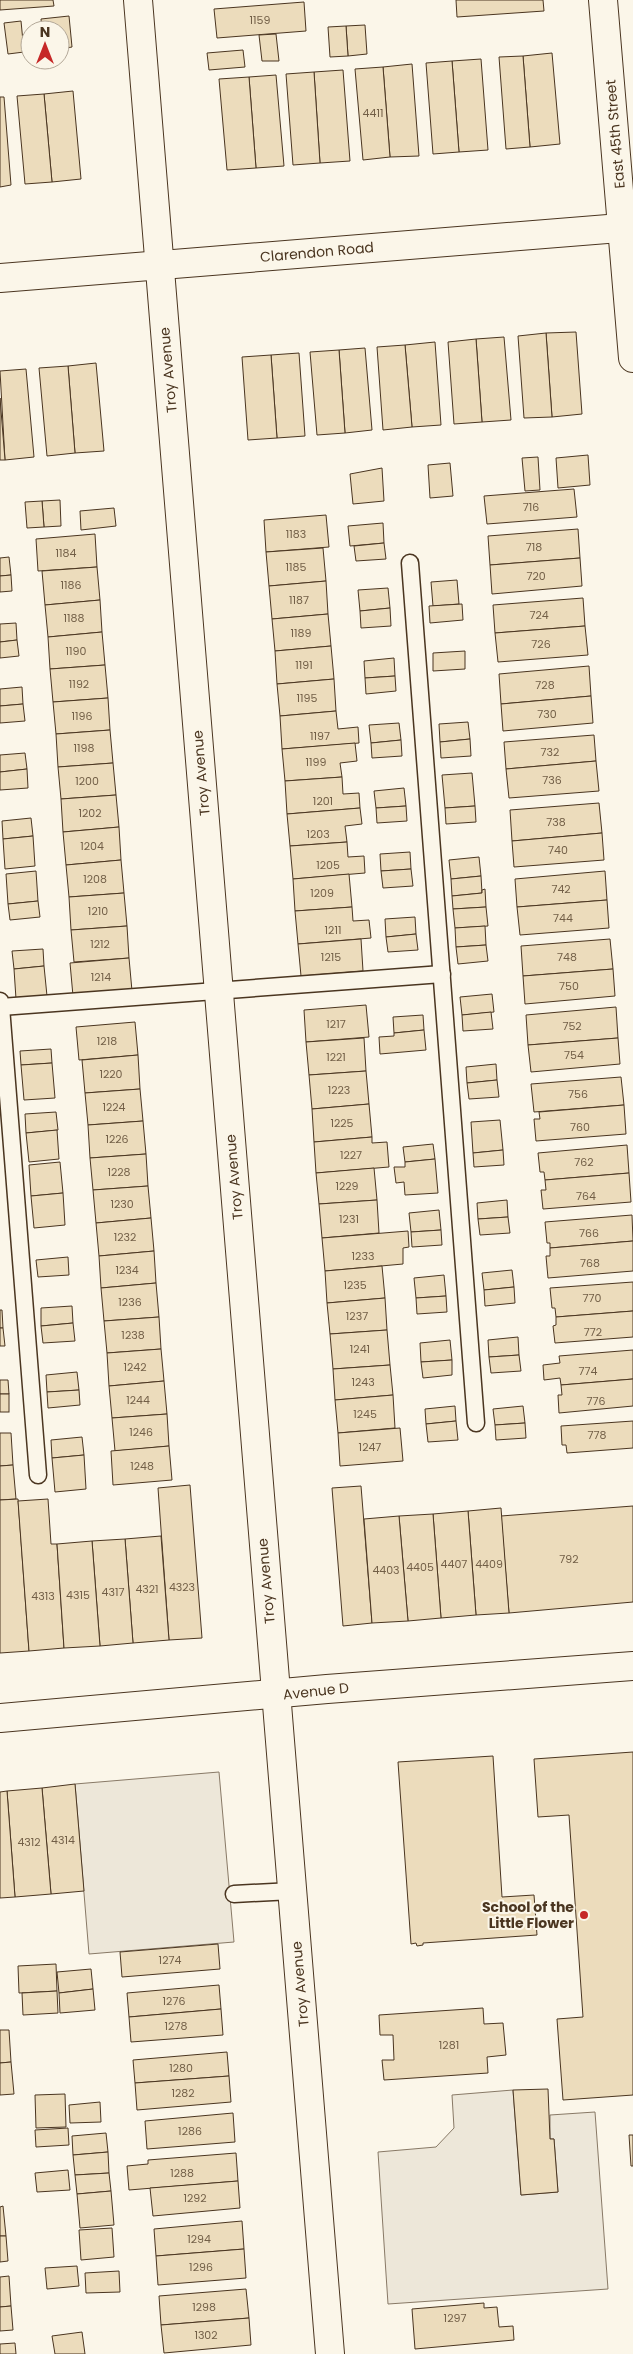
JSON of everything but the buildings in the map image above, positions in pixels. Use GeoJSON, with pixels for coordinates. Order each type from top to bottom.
{"type":"FeatureCollection","features":[{"type":"Feature","properties":{"kind":"street","name":"Troy Avenue"},"geometry":{"type":"LineString","coordinates":[[138,0],[330,2354]]}},
{"type":"Feature","properties":{"kind":"street","name":"East 45th Street"},"geometry":{"type":"LineString","coordinates":[[603,0],[628,228],[633,358]]}},
{"type":"Feature","properties":{"kind":"street","name":"Clarendon Road"},"geometry":{"type":"LineString","coordinates":[[0,278],[628,228]]}},
{"type":"Feature","properties":{"kind":"street","name":"Avenue D"},"geometry":{"type":"LineString","coordinates":[[0,1718],[633,1666]]}},
{"type":"Feature","properties":{"kind":"lane"},"geometry":{"type":"LineString","coordinates":[[410,563],[476,1423]]}},
{"type":"Feature","properties":{"kind":"lane"},"geometry":{"type":"LineString","coordinates":[[0,1007],[442,974]]}},
{"type":"Feature","properties":{"kind":"lane"},"geometry":{"type":"LineString","coordinates":[[0,1000],[38,1474]]}},
{"type":"Feature","properties":{"kind":"lane"},"geometry":{"type":"LineString","coordinates":[[234,1894],[292,1891]]}},
{"type":"Feature","properties":{"kind":"shaded area"},"geometry":{"type":"Polygon","coordinates":[[[219,1772],[234,1942],[89,1954],[75,1784],[219,1772]]]}},
{"type":"Feature","properties":{"kind":"shaded area"},"geometry":{"type":"Polygon","coordinates":[[[513,2090],[521,2195],[558,2192],[554,2139],[550,2139],[550,2115],[595,2112],[608,2289],[388,2304],[378,2152],[436,2147],[454,2128],[452,2095],[513,2090]]]}},
{"type":"Feature","properties":{"kind":"place","name":"School of the Little Flower"},"geometry":{"type":"Point","coordinates":[584,1915]}}]}
